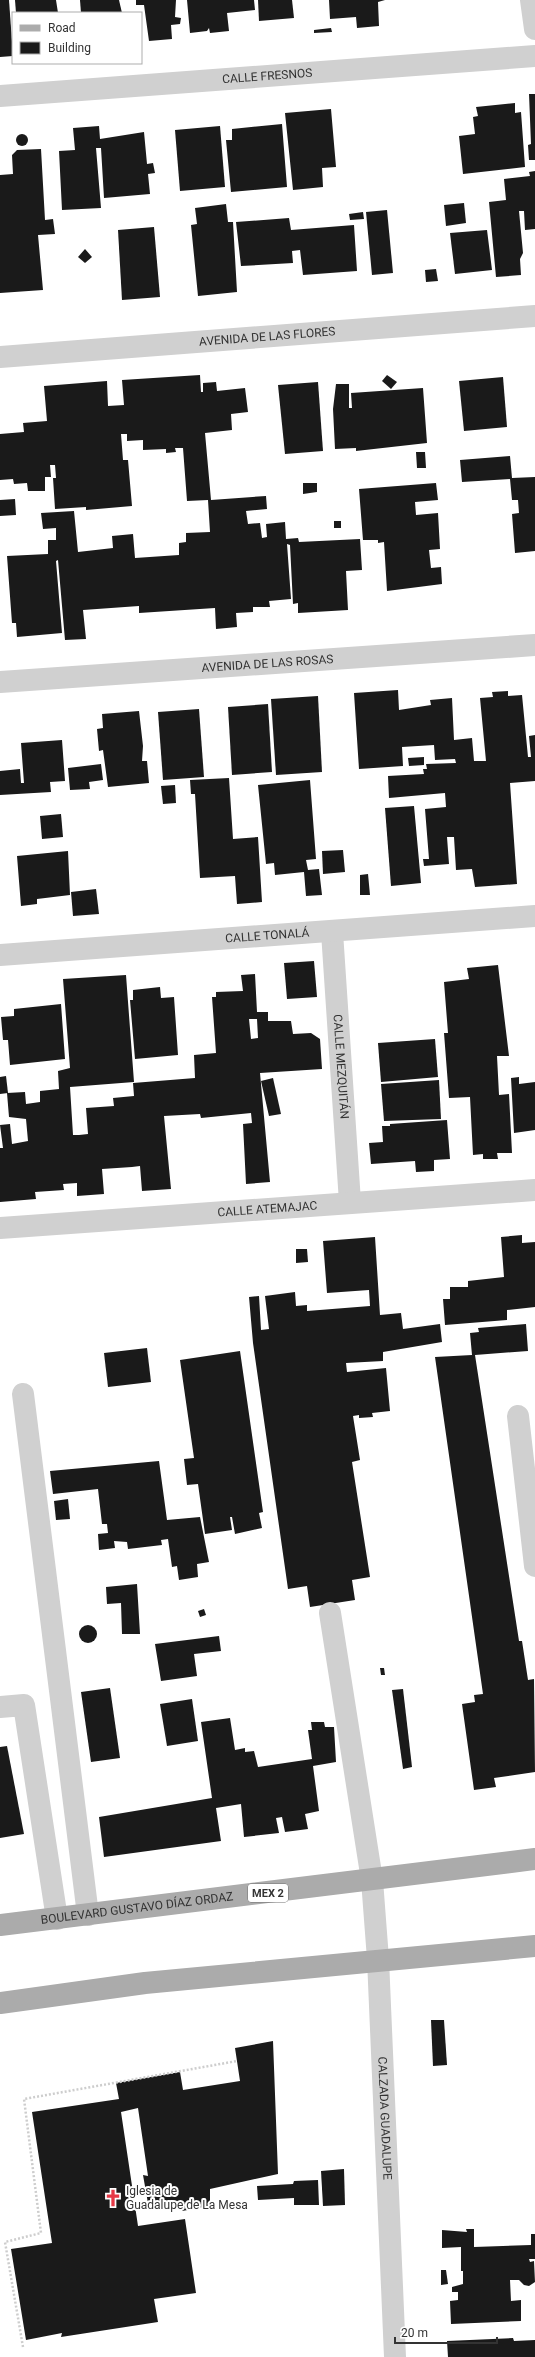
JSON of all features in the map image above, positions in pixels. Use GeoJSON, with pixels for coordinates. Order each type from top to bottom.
{"type":"FeatureCollection","features":[{"type":"Feature","properties":{"kind":"main road","name":"BOULEVARD GUSTAVO DÍAZ ORDAZ"},"geometry":{"type":"LineString","coordinates":[[0,1925],[535,1859]]}},
{"type":"Feature","properties":{"kind":"main road"},"geometry":{"type":"LineString","coordinates":[[0,2003],[145,1982],[378,1959],[535,1946]]}},
{"type":"Feature","properties":{"kind":"street"},"geometry":{"type":"LineString","coordinates":[[532,0],[535,30]]}},
{"type":"Feature","properties":{"kind":"street","name":"CALLE FRESNOS"},"geometry":{"type":"LineString","coordinates":[[0,96],[535,56]]}},
{"type":"Feature","properties":{"kind":"street","name":"AVENIDA DE LAS FLORES"},"geometry":{"type":"LineString","coordinates":[[0,357],[535,316]]}},
{"type":"Feature","properties":{"kind":"street","name":"AVENIDA DE LAS ROSAS"},"geometry":{"type":"LineString","coordinates":[[0,682],[535,645]]}},
{"type":"Feature","properties":{"kind":"street","name":"CALLE TONALÁ"},"geometry":{"type":"LineString","coordinates":[[0,955],[535,916]]}},
{"type":"Feature","properties":{"kind":"street","name":"CALLE MEZQUITÁN"},"geometry":{"type":"LineString","coordinates":[[332,932],[350,1202]]}},
{"type":"Feature","properties":{"kind":"street","name":"CALLE ATEMAJAC"},"geometry":{"type":"LineString","coordinates":[[0,1228],[535,1190]]}},
{"type":"Feature","properties":{"kind":"street"},"geometry":{"type":"LineString","coordinates":[[23,1394],[88,1915]]}},
{"type":"Feature","properties":{"kind":"street"},"geometry":{"type":"LineString","coordinates":[[518,1416],[535,1566]]}},
{"type":"Feature","properties":{"kind":"street","name":"CALZADA GUADALUPE"},"geometry":{"type":"LineString","coordinates":[[330,1612],[372,1880],[378,1959],[395,2357]]}},
{"type":"Feature","properties":{"kind":"street"},"geometry":{"type":"LineString","coordinates":[[0,1707],[24,1705],[57,1919]]}},
{"type":"Feature","properties":{"kind":"path"},"geometry":{"type":"LineString","coordinates":[[23,2347],[5,2242],[41,2233],[24,2099],[237,2061]]}},
{"type":"Feature","properties":{"kind":"building"},"geometry":{"type":"Polygon","coordinates":[[[0,0],[9,0],[12,56],[0,57],[0,0]]]}},
{"type":"Feature","properties":{"kind":"building"},"geometry":{"type":"Polygon","coordinates":[[[15,0],[56,0],[58,12],[16,12],[15,0]]]}},
{"type":"Feature","properties":{"kind":"building"},"geometry":{"type":"Polygon","coordinates":[[[80,0],[119,0],[122,12],[81,12],[80,0]]]}},
{"type":"Feature","properties":{"kind":"building"},"geometry":{"type":"Polygon","coordinates":[[[136,0],[176,0],[175,17],[181,18],[180,24],[171,25],[172,39],[149,41],[144,5],[136,5],[136,0]]]}},
{"type":"Feature","properties":{"kind":"building"},"geometry":{"type":"Polygon","coordinates":[[[187,0],[254,0],[255,10],[227,13],[229,31],[210,33],[209,28],[207,31],[190,33],[187,0]]]}},
{"type":"Feature","properties":{"kind":"building"},"geometry":{"type":"Polygon","coordinates":[[[258,0],[292,0],[294,18],[259,21],[258,0]]]}},
{"type":"Feature","properties":{"kind":"building"},"geometry":{"type":"Polygon","coordinates":[[[329,0],[385,0],[378,2],[379,26],[357,28],[356,17],[330,19],[329,0]]]}},
{"type":"Feature","properties":{"kind":"building"},"geometry":{"type":"Polygon","coordinates":[[[331,28],[332,32],[314,33],[314,30],[331,28]]]}},
{"type":"Feature","properties":{"kind":"building"},"geometry":{"type":"Polygon","coordinates":[[[529,94],[535,94],[535,160],[529,160],[528,145],[531,144],[529,94]]]}},
{"type":"Feature","properties":{"kind":"building"},"geometry":{"type":"Polygon","coordinates":[[[515,103],[515,113],[521,112],[525,167],[463,174],[459,136],[475,134],[473,117],[478,116],[476,107],[515,103]]]}},
{"type":"Feature","properties":{"kind":"building"},"geometry":{"type":"Polygon","coordinates":[[[331,109],[336,167],[322,168],[323,187],[293,190],[285,113],[331,109]]]}},
{"type":"Feature","properties":{"kind":"building"},"geometry":{"type":"Polygon","coordinates":[[[282,124],[287,187],[231,192],[226,140],[232,140],[232,129],[282,124]]]}},
{"type":"Feature","properties":{"kind":"building"},"geometry":{"type":"Polygon","coordinates":[[[99,126],[100,139],[144,132],[147,164],[153,163],[155,173],[148,174],[150,194],[104,198],[101,148],[96,148],[101,208],[62,210],[59,151],[75,150],[73,128],[99,126]]]}},
{"type":"Feature","properties":{"kind":"building"},"geometry":{"type":"Polygon","coordinates":[[[220,126],[225,187],[180,191],[175,130],[220,126]]]}},
{"type":"Feature","properties":{"kind":"building"},"geometry":{"type":"Polygon","coordinates":[[[22,134],[26,136],[28,140],[26,144],[22,146],[18,144],[16,140],[18,136],[22,134]]]}},
{"type":"Feature","properties":{"kind":"building"},"geometry":{"type":"Polygon","coordinates":[[[41,149],[45,220],[53,219],[55,234],[38,235],[43,290],[0,293],[0,175],[13,174],[12,155],[17,150],[41,149]]]}},
{"type":"Feature","properties":{"kind":"building"},"geometry":{"type":"Polygon","coordinates":[[[535,171],[535,229],[525,230],[524,211],[519,211],[523,253],[520,259],[521,275],[496,277],[489,202],[506,200],[504,179],[530,176],[529,172],[535,171]]]}},
{"type":"Feature","properties":{"kind":"building"},"geometry":{"type":"Polygon","coordinates":[[[464,203],[466,223],[446,226],[444,205],[464,203]]]}},
{"type":"Feature","properties":{"kind":"building"},"geometry":{"type":"Polygon","coordinates":[[[226,204],[228,222],[233,222],[237,292],[198,296],[191,225],[197,224],[195,208],[226,204]]]}},
{"type":"Feature","properties":{"kind":"building"},"geometry":{"type":"Polygon","coordinates":[[[387,210],[393,273],[372,275],[366,212],[387,210]]]}},
{"type":"Feature","properties":{"kind":"building"},"geometry":{"type":"Polygon","coordinates":[[[363,212],[364,219],[350,220],[349,214],[363,212]]]}},
{"type":"Feature","properties":{"kind":"building"},"geometry":{"type":"Polygon","coordinates":[[[289,218],[291,230],[354,225],[357,271],[303,275],[300,250],[292,251],[293,263],[241,266],[236,222],[289,218]]]}},
{"type":"Feature","properties":{"kind":"building"},"geometry":{"type":"Polygon","coordinates":[[[154,227],[160,297],[122,300],[118,230],[154,227]]]}},
{"type":"Feature","properties":{"kind":"building"},"geometry":{"type":"Polygon","coordinates":[[[487,230],[492,270],[455,274],[450,233],[487,230]]]}},
{"type":"Feature","properties":{"kind":"building"},"geometry":{"type":"Polygon","coordinates":[[[85,249],[92,257],[85,263],[78,257],[85,249]]]}},
{"type":"Feature","properties":{"kind":"building"},"geometry":{"type":"Polygon","coordinates":[[[436,269],[438,281],[426,282],[425,270],[436,269]]]}},
{"type":"Feature","properties":{"kind":"building"},"geometry":{"type":"Polygon","coordinates":[[[200,375],[201,392],[203,392],[203,383],[216,382],[217,391],[245,388],[248,412],[231,414],[232,430],[205,433],[211,500],[266,496],[267,509],[246,511],[248,524],[260,523],[262,538],[267,537],[266,524],[285,522],[286,539],[298,538],[299,542],[360,539],[362,570],[346,571],[348,610],[298,613],[298,603],[293,604],[290,545],[287,544],[291,599],[269,601],[270,607],[253,607],[253,612],[236,613],[237,627],[216,629],[215,608],[139,613],[139,606],[83,610],[86,639],[65,640],[58,560],[56,561],[62,633],[17,637],[16,623],[12,623],[7,556],[48,554],[48,540],[56,540],[56,528],[43,529],[41,513],[74,511],[78,552],[113,548],[112,536],[133,534],[135,558],[179,555],[179,543],[186,542],[186,533],[210,532],[208,500],[187,501],[183,448],[175,448],[176,452],[166,453],[166,449],[143,450],[143,440],[127,441],[127,434],[121,434],[123,460],[128,460],[132,506],[86,510],[86,507],[55,509],[53,478],[56,478],[55,465],[50,465],[51,477],[45,477],[45,491],[28,491],[27,483],[14,484],[13,479],[0,480],[0,434],[24,432],[23,423],[47,421],[44,386],[107,381],[108,406],[124,405],[122,380],[200,375]]]}},
{"type":"Feature","properties":{"kind":"building"},"geometry":{"type":"Polygon","coordinates":[[[387,375],[397,382],[391,389],[382,381],[387,375]]]}},
{"type":"Feature","properties":{"kind":"building"},"geometry":{"type":"Polygon","coordinates":[[[503,377],[507,427],[464,431],[459,381],[503,377]]]}},
{"type":"Feature","properties":{"kind":"building"},"geometry":{"type":"Polygon","coordinates":[[[318,382],[323,451],[285,454],[278,385],[318,382]]]}},
{"type":"Feature","properties":{"kind":"building"},"geometry":{"type":"Polygon","coordinates":[[[336,384],[349,384],[349,408],[352,408],[351,393],[423,388],[427,443],[356,451],[356,448],[335,449],[333,409],[336,384]]]}},
{"type":"Feature","properties":{"kind":"building"},"geometry":{"type":"Polygon","coordinates":[[[416,452],[425,452],[426,468],[417,468],[416,452]]]}},
{"type":"Feature","properties":{"kind":"building"},"geometry":{"type":"Polygon","coordinates":[[[510,456],[512,478],[535,477],[535,551],[515,553],[512,514],[519,513],[518,500],[512,500],[510,479],[462,482],[460,460],[510,456]]]}},
{"type":"Feature","properties":{"kind":"building"},"geometry":{"type":"Polygon","coordinates":[[[303,483],[317,483],[317,492],[303,494],[303,483]]]}},
{"type":"Feature","properties":{"kind":"building"},"geometry":{"type":"Polygon","coordinates":[[[436,483],[438,500],[415,502],[416,515],[438,513],[440,549],[429,550],[431,568],[441,567],[442,584],[387,591],[384,542],[378,543],[378,540],[363,540],[359,489],[436,483]]]}},
{"type":"Feature","properties":{"kind":"building"},"geometry":{"type":"Polygon","coordinates":[[[15,499],[16,515],[0,516],[0,500],[15,499]]]}},
{"type":"Feature","properties":{"kind":"building"},"geometry":{"type":"Polygon","coordinates":[[[334,521],[341,521],[341,528],[334,528],[334,521]]]}},
{"type":"Feature","properties":{"kind":"building"},"geometry":{"type":"Polygon","coordinates":[[[398,690],[399,710],[431,705],[430,700],[452,698],[454,740],[472,738],[474,761],[486,761],[480,698],[493,697],[492,692],[508,691],[508,696],[522,695],[528,757],[531,757],[529,736],[535,735],[535,781],[510,783],[517,884],[475,887],[472,869],[456,870],[454,837],[447,837],[449,864],[424,866],[423,859],[429,859],[425,809],[446,807],[445,793],[389,798],[388,776],[424,774],[423,769],[427,769],[426,764],[456,763],[455,759],[435,760],[434,745],[402,747],[403,766],[359,769],[354,693],[398,690]]]}},
{"type":"Feature","properties":{"kind":"building"},"geometry":{"type":"Polygon","coordinates":[[[318,696],[322,772],[276,775],[271,699],[318,696]]]}},
{"type":"Feature","properties":{"kind":"building"},"geometry":{"type":"Polygon","coordinates":[[[268,704],[272,772],[232,775],[228,707],[268,704]]]}},
{"type":"Feature","properties":{"kind":"building"},"geometry":{"type":"Polygon","coordinates":[[[199,709],[204,777],[163,780],[158,712],[199,709]]]}},
{"type":"Feature","properties":{"kind":"building"},"geometry":{"type":"Polygon","coordinates":[[[139,711],[143,746],[142,761],[147,761],[149,783],[108,787],[103,750],[99,751],[97,729],[103,728],[102,714],[139,711]]]}},
{"type":"Feature","properties":{"kind":"building"},"geometry":{"type":"Polygon","coordinates":[[[62,740],[65,781],[50,782],[51,792],[0,795],[0,771],[20,769],[21,783],[24,783],[21,743],[62,740]]]}},
{"type":"Feature","properties":{"kind":"building"},"geometry":{"type":"Polygon","coordinates":[[[424,757],[424,765],[409,766],[408,758],[424,757]]]}},
{"type":"Feature","properties":{"kind":"building"},"geometry":{"type":"Polygon","coordinates":[[[101,764],[103,780],[89,782],[90,789],[70,790],[68,768],[101,764]]]}},
{"type":"Feature","properties":{"kind":"building"},"geometry":{"type":"Polygon","coordinates":[[[229,778],[233,839],[258,837],[262,902],[237,904],[235,876],[200,878],[195,794],[191,794],[190,780],[229,778]]]}},
{"type":"Feature","properties":{"kind":"building"},"geometry":{"type":"Polygon","coordinates":[[[310,780],[316,859],[306,860],[308,870],[319,869],[322,895],[306,896],[304,872],[275,875],[274,863],[266,864],[258,785],[310,780]]]}},
{"type":"Feature","properties":{"kind":"building"},"geometry":{"type":"Polygon","coordinates":[[[175,785],[176,803],[163,804],[161,786],[175,785]]]}},
{"type":"Feature","properties":{"kind":"building"},"geometry":{"type":"Polygon","coordinates":[[[414,806],[421,883],[391,886],[385,808],[414,806]]]}},
{"type":"Feature","properties":{"kind":"building"},"geometry":{"type":"Polygon","coordinates":[[[61,814],[63,837],[42,839],[40,816],[61,814]]]}},
{"type":"Feature","properties":{"kind":"building"},"geometry":{"type":"Polygon","coordinates":[[[343,850],[345,872],[323,874],[322,851],[343,850]]]}},
{"type":"Feature","properties":{"kind":"building"},"geometry":{"type":"Polygon","coordinates":[[[68,851],[70,895],[37,899],[37,904],[21,906],[17,856],[68,851]]]}},
{"type":"Feature","properties":{"kind":"building"},"geometry":{"type":"Polygon","coordinates":[[[368,874],[370,895],[360,895],[360,875],[368,874]]]}},
{"type":"Feature","properties":{"kind":"building"},"geometry":{"type":"Polygon","coordinates":[[[96,889],[99,914],[73,916],[71,892],[96,889]]]}},
{"type":"Feature","properties":{"kind":"building"},"geometry":{"type":"Polygon","coordinates":[[[314,961],[317,997],[287,999],[284,963],[314,961]]]}},
{"type":"Feature","properties":{"kind":"building"},"geometry":{"type":"Polygon","coordinates":[[[498,965],[509,1056],[497,1056],[499,1095],[509,1094],[512,1153],[497,1153],[498,1159],[483,1159],[483,1154],[473,1155],[470,1097],[449,1098],[444,1033],[448,1033],[444,982],[469,979],[467,968],[498,965]]]}},
{"type":"Feature","properties":{"kind":"building"},"geometry":{"type":"Polygon","coordinates":[[[255,974],[257,1012],[268,1012],[268,1021],[291,1021],[293,1034],[311,1033],[320,1039],[322,1069],[260,1073],[270,1182],[246,1184],[243,1124],[252,1123],[251,1113],[201,1118],[200,1114],[164,1116],[171,1189],[142,1191],[140,1166],[102,1169],[104,1194],[77,1196],[77,1183],[63,1184],[64,1190],[35,1192],[36,1199],[0,1202],[0,1148],[3,1148],[0,1125],[10,1124],[12,1144],[28,1141],[26,1119],[9,1117],[7,1093],[25,1092],[26,1104],[40,1102],[40,1091],[59,1089],[58,1071],[70,1068],[63,979],[126,975],[134,1082],[70,1087],[73,1135],[79,1135],[88,1134],[86,1108],[114,1106],[113,1098],[134,1096],[133,1083],[195,1078],[194,1055],[216,1053],[212,997],[216,997],[216,992],[243,991],[241,975],[255,974]],[[249,1019],[251,1039],[258,1038],[257,1019],[249,1019]]]}},
{"type":"Feature","properties":{"kind":"building"},"geometry":{"type":"Polygon","coordinates":[[[160,987],[161,998],[174,997],[178,1055],[135,1059],[130,1000],[133,1000],[133,990],[160,987]]]}},
{"type":"Feature","properties":{"kind":"building"},"geometry":{"type":"Polygon","coordinates":[[[61,1004],[65,1059],[10,1065],[8,1040],[3,1040],[1,1017],[14,1016],[14,1009],[61,1004]]]}},
{"type":"Feature","properties":{"kind":"building"},"geometry":{"type":"Polygon","coordinates":[[[435,1039],[438,1077],[381,1082],[378,1043],[435,1039]]]}},
{"type":"Feature","properties":{"kind":"building"},"geometry":{"type":"Polygon","coordinates":[[[6,1076],[8,1093],[0,1094],[0,1077],[6,1076]]]}},
{"type":"Feature","properties":{"kind":"building"},"geometry":{"type":"Polygon","coordinates":[[[519,1077],[519,1084],[535,1082],[535,1130],[514,1133],[511,1078],[519,1077]]]}},
{"type":"Feature","properties":{"kind":"building"},"geometry":{"type":"Polygon","coordinates":[[[273,1078],[281,1114],[269,1116],[261,1081],[273,1078]]]}},
{"type":"Feature","properties":{"kind":"building"},"geometry":{"type":"Polygon","coordinates":[[[439,1080],[441,1119],[384,1121],[381,1084],[439,1080]]]}},
{"type":"Feature","properties":{"kind":"building"},"geometry":{"type":"Polygon","coordinates":[[[447,1120],[450,1159],[434,1160],[434,1171],[416,1172],[415,1161],[371,1164],[369,1143],[383,1142],[382,1126],[390,1126],[390,1124],[447,1120]]]}},
{"type":"Feature","properties":{"kind":"building"},"geometry":{"type":"Polygon","coordinates":[[[522,1235],[522,1243],[535,1242],[535,1307],[507,1310],[507,1320],[445,1325],[443,1299],[450,1299],[450,1287],[468,1287],[468,1281],[504,1277],[501,1237],[522,1235]]]}},
{"type":"Feature","properties":{"kind":"building"},"geometry":{"type":"Polygon","coordinates":[[[375,1237],[380,1315],[401,1313],[403,1329],[440,1324],[442,1342],[383,1352],[383,1361],[346,1363],[347,1372],[386,1368],[390,1411],[372,1413],[373,1417],[359,1418],[359,1415],[353,1416],[360,1460],[352,1462],[370,1577],[352,1580],[355,1600],[310,1607],[307,1586],[288,1589],[253,1343],[249,1297],[259,1296],[261,1330],[269,1329],[265,1296],[295,1292],[296,1306],[307,1305],[307,1311],[370,1306],[369,1290],[327,1293],[323,1241],[375,1237]]]}},
{"type":"Feature","properties":{"kind":"building"},"geometry":{"type":"Polygon","coordinates":[[[296,1249],[307,1249],[308,1262],[296,1263],[296,1249]]]}},
{"type":"Feature","properties":{"kind":"building"},"geometry":{"type":"Polygon","coordinates":[[[526,1324],[528,1351],[475,1355],[519,1641],[522,1641],[528,1680],[534,1679],[535,1772],[494,1778],[496,1787],[474,1790],[462,1704],[475,1702],[474,1695],[483,1694],[435,1357],[472,1355],[470,1333],[479,1332],[478,1328],[526,1324]]]}},
{"type":"Feature","properties":{"kind":"building"},"geometry":{"type":"Polygon","coordinates":[[[147,1348],[151,1382],[108,1387],[104,1353],[147,1348]]]}},
{"type":"Feature","properties":{"kind":"building"},"geometry":{"type":"Polygon","coordinates":[[[240,1351],[263,1512],[259,1513],[262,1528],[235,1534],[232,1517],[230,1517],[232,1530],[205,1534],[198,1484],[187,1485],[184,1459],[194,1458],[180,1360],[240,1351]]]}},
{"type":"Feature","properties":{"kind":"building"},"geometry":{"type":"Polygon","coordinates":[[[159,1461],[167,1520],[200,1517],[209,1562],[197,1564],[198,1577],[179,1580],[177,1566],[172,1567],[168,1539],[161,1540],[162,1545],[128,1549],[127,1542],[114,1541],[115,1548],[99,1550],[98,1534],[108,1533],[107,1524],[102,1524],[98,1489],[53,1494],[50,1471],[159,1461]]]}},
{"type":"Feature","properties":{"kind":"building"},"geometry":{"type":"Polygon","coordinates":[[[68,1499],[70,1519],[56,1520],[54,1501],[68,1499]]]}},
{"type":"Feature","properties":{"kind":"building"},"geometry":{"type":"Polygon","coordinates":[[[137,1584],[140,1634],[122,1634],[121,1603],[107,1604],[106,1587],[137,1584]]]}},
{"type":"Feature","properties":{"kind":"building"},"geometry":{"type":"Polygon","coordinates":[[[204,1609],[206,1615],[200,1617],[198,1611],[204,1609]]]}},
{"type":"Feature","properties":{"kind":"building"},"geometry":{"type":"Polygon","coordinates":[[[88,1625],[92,1626],[96,1630],[96,1638],[92,1642],[88,1643],[84,1642],[80,1638],[79,1634],[80,1630],[84,1626],[88,1625]]]}},
{"type":"Feature","properties":{"kind":"building"},"geometry":{"type":"Polygon","coordinates":[[[219,1636],[221,1651],[194,1654],[197,1676],[161,1681],[155,1644],[219,1636]]]}},
{"type":"Feature","properties":{"kind":"building"},"geometry":{"type":"Polygon","coordinates":[[[380,1668],[384,1668],[385,1675],[381,1675],[380,1668]]]}},
{"type":"Feature","properties":{"kind":"building"},"geometry":{"type":"Polygon","coordinates":[[[110,1688],[120,1758],[91,1762],[81,1692],[110,1688]]]}},
{"type":"Feature","properties":{"kind":"building"},"geometry":{"type":"Polygon","coordinates":[[[403,1689],[412,1767],[403,1769],[392,1690],[403,1689]]]}},
{"type":"Feature","properties":{"kind":"building"},"geometry":{"type":"Polygon","coordinates":[[[192,1699],[198,1741],[167,1746],[160,1704],[192,1699]]]}},
{"type":"Feature","properties":{"kind":"building"},"geometry":{"type":"Polygon","coordinates":[[[230,1718],[235,1750],[245,1748],[245,1752],[254,1751],[258,1767],[312,1759],[308,1730],[312,1730],[311,1722],[324,1722],[325,1727],[334,1727],[336,1762],[313,1766],[319,1811],[305,1814],[308,1829],[285,1832],[282,1817],[276,1818],[279,1833],[244,1837],[241,1804],[216,1808],[221,1841],[104,1857],[99,1817],[212,1798],[201,1722],[230,1718]]]}},
{"type":"Feature","properties":{"kind":"building"},"geometry":{"type":"Polygon","coordinates":[[[7,1746],[24,1834],[0,1838],[0,1747],[7,1746]]]}},
{"type":"Feature","properties":{"kind":"building"},"geometry":{"type":"Polygon","coordinates":[[[431,2020],[444,2020],[447,2065],[433,2066],[431,2020]]]}},
{"type":"Feature","properties":{"kind":"building","name":"Iglesia de Guadalupe de La Mesa"},"geometry":{"type":"Polygon","coordinates":[[[273,2041],[278,2174],[210,2189],[210,2206],[182,2211],[180,2201],[149,2209],[143,2175],[148,2176],[138,2108],[121,2112],[138,2226],[185,2219],[196,2293],[154,2299],[158,2322],[61,2337],[62,2333],[26,2340],[11,2249],[52,2243],[32,2112],[119,2099],[116,2083],[180,2072],[183,2090],[240,2081],[235,2048],[273,2041]]]}},
{"type":"Feature","properties":{"kind":"building"},"geometry":{"type":"Polygon","coordinates":[[[344,2169],[345,2205],[323,2206],[321,2171],[344,2169]]]}},
{"type":"Feature","properties":{"kind":"building"},"geometry":{"type":"Polygon","coordinates":[[[318,2180],[319,2205],[294,2205],[294,2198],[258,2200],[257,2186],[293,2184],[294,2181],[318,2180]]]}},
{"type":"Feature","properties":{"kind":"building"},"geometry":{"type":"Polygon","coordinates":[[[466,2229],[474,2229],[474,2247],[531,2245],[531,2234],[535,2234],[535,2259],[529,2259],[530,2262],[534,2261],[535,2282],[529,2286],[524,2285],[519,2280],[510,2280],[511,2301],[521,2300],[521,2321],[451,2324],[450,2301],[458,2300],[458,2292],[452,2292],[452,2287],[463,2284],[463,2271],[461,2271],[461,2247],[442,2248],[442,2230],[467,2232],[466,2229]]]}},
{"type":"Feature","properties":{"kind":"building"},"geometry":{"type":"Polygon","coordinates":[[[441,2270],[446,2270],[448,2284],[441,2285],[441,2270]]]}},
{"type":"Feature","properties":{"kind":"building"},"geometry":{"type":"Polygon","coordinates":[[[513,2338],[514,2341],[535,2340],[535,2357],[448,2357],[447,2341],[513,2338]]]}},
{"type":"Feature","properties":{"kind":"place","name":"Iglesia de Guadalupe de La Mesa"},"geometry":{"type":"Point","coordinates":[113,2198]}}]}
